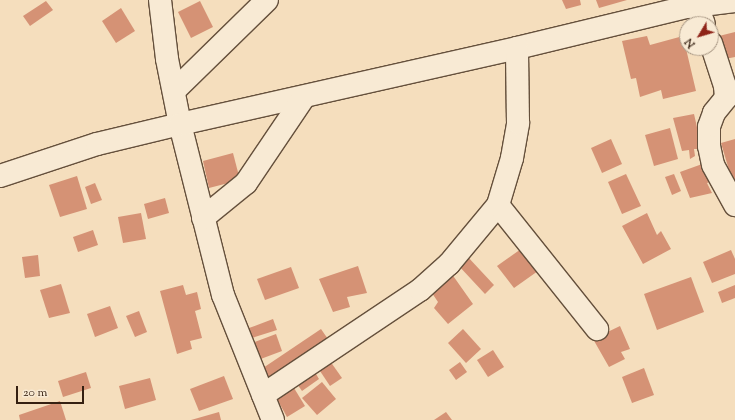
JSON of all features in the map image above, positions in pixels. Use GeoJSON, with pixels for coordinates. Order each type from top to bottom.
{"type":"FeatureCollection","features":[{"type":"Feature","properties":{"kind":"street"},"geometry":{"type":"LineString","coordinates":[[160,0],[180,124],[223,295],[273,420]]}},
{"type":"Feature","properties":{"kind":"street"},"geometry":{"type":"LineString","coordinates":[[174,91],[267,0]]}},
{"type":"Feature","properties":{"kind":"street"},"geometry":{"type":"LineString","coordinates":[[0,176],[97,144],[180,124],[517,48],[700,15],[735,1]]}},
{"type":"Feature","properties":{"kind":"street"},"geometry":{"type":"LineString","coordinates":[[263,395],[420,290],[449,264],[498,205],[512,158],[518,123],[517,48]]}},
{"type":"Feature","properties":{"kind":"street"},"geometry":{"type":"LineString","coordinates":[[715,56],[725,86],[726,98],[714,113],[709,127],[710,146],[713,165],[735,204]]}},
{"type":"Feature","properties":{"kind":"street"},"geometry":{"type":"LineString","coordinates":[[204,218],[246,183],[304,97]]}},
{"type":"Feature","properties":{"kind":"street"},"geometry":{"type":"LineString","coordinates":[[498,205],[597,329]]}},
{"type":"Feature","properties":{"kind":"building"},"geometry":{"type":"Polygon","coordinates":[[[562,0],[580,0],[581,5],[566,9],[562,0]]]}},
{"type":"Feature","properties":{"kind":"building"},"geometry":{"type":"Polygon","coordinates":[[[596,0],[627,0],[599,8],[596,0]]]}},
{"type":"Feature","properties":{"kind":"building"},"geometry":{"type":"Polygon","coordinates":[[[46,1],[53,10],[30,26],[23,16],[46,1]]]}},
{"type":"Feature","properties":{"kind":"building"},"geometry":{"type":"Polygon","coordinates":[[[200,1],[213,27],[191,38],[178,12],[200,1]]]}},
{"type":"Feature","properties":{"kind":"building"},"geometry":{"type":"Polygon","coordinates":[[[121,8],[135,31],[116,43],[102,21],[121,8]]]}},
{"type":"Feature","properties":{"kind":"building"},"geometry":{"type":"Polygon","coordinates":[[[735,32],[735,57],[720,60],[719,36],[735,32]]]}},
{"type":"Feature","properties":{"kind":"building"},"geometry":{"type":"Polygon","coordinates":[[[647,36],[650,45],[679,37],[679,56],[688,56],[696,91],[663,99],[661,90],[640,97],[636,78],[631,79],[622,41],[647,36]]]}},
{"type":"Feature","properties":{"kind":"building"},"geometry":{"type":"Polygon","coordinates":[[[694,114],[702,149],[694,149],[695,156],[690,159],[689,150],[682,151],[673,118],[694,114]]]}},
{"type":"Feature","properties":{"kind":"building"},"geometry":{"type":"Polygon","coordinates":[[[670,128],[678,159],[654,166],[645,135],[670,128]]]}},
{"type":"Feature","properties":{"kind":"building"},"geometry":{"type":"Polygon","coordinates":[[[611,139],[622,164],[602,173],[591,148],[611,139]]]}},
{"type":"Feature","properties":{"kind":"building"},"geometry":{"type":"Polygon","coordinates":[[[735,139],[735,179],[732,180],[721,143],[735,139]]]}},
{"type":"Feature","properties":{"kind":"building"},"geometry":{"type":"Polygon","coordinates":[[[233,153],[240,180],[209,188],[203,161],[233,153]]]}},
{"type":"Feature","properties":{"kind":"building"},"geometry":{"type":"Polygon","coordinates":[[[705,163],[712,181],[707,183],[712,193],[690,198],[680,172],[705,163]]]}},
{"type":"Feature","properties":{"kind":"building"},"geometry":{"type":"Polygon","coordinates":[[[626,174],[641,206],[622,214],[608,182],[626,174]]]}},
{"type":"Feature","properties":{"kind":"building"},"geometry":{"type":"Polygon","coordinates":[[[674,174],[681,191],[672,195],[665,177],[674,174]]]}},
{"type":"Feature","properties":{"kind":"building"},"geometry":{"type":"Polygon","coordinates":[[[77,176],[87,209],[60,217],[49,185],[77,176]]]}},
{"type":"Feature","properties":{"kind":"building"},"geometry":{"type":"Polygon","coordinates":[[[95,183],[102,200],[91,204],[85,187],[95,183]]]}},
{"type":"Feature","properties":{"kind":"building"},"geometry":{"type":"Polygon","coordinates":[[[165,198],[169,213],[148,219],[144,204],[165,198]]]}},
{"type":"Feature","properties":{"kind":"building"},"geometry":{"type":"Polygon","coordinates":[[[141,213],[146,239],[123,243],[118,217],[141,213]]]}},
{"type":"Feature","properties":{"kind":"building"},"geometry":{"type":"Polygon","coordinates":[[[647,213],[657,235],[661,231],[671,249],[643,264],[622,226],[647,213]]]}},
{"type":"Feature","properties":{"kind":"building"},"geometry":{"type":"Polygon","coordinates":[[[93,230],[98,245],[78,252],[73,237],[93,230]]]}},
{"type":"Feature","properties":{"kind":"building"},"geometry":{"type":"Polygon","coordinates":[[[521,249],[538,271],[514,288],[497,266],[521,249]]]}},
{"type":"Feature","properties":{"kind":"building"},"geometry":{"type":"Polygon","coordinates":[[[731,250],[735,259],[735,274],[712,283],[703,262],[731,250]]]}},
{"type":"Feature","properties":{"kind":"building"},"geometry":{"type":"Polygon","coordinates":[[[38,255],[40,276],[25,278],[22,257],[38,255]]]}},
{"type":"Feature","properties":{"kind":"building"},"geometry":{"type":"Polygon","coordinates":[[[467,256],[494,285],[485,294],[458,265],[467,256]]]}},
{"type":"Feature","properties":{"kind":"building"},"geometry":{"type":"Polygon","coordinates":[[[358,266],[367,293],[347,297],[350,307],[333,312],[319,279],[358,266]]]}},
{"type":"Feature","properties":{"kind":"building"},"geometry":{"type":"Polygon","coordinates":[[[291,267],[299,288],[265,300],[257,279],[291,267]]]}},
{"type":"Feature","properties":{"kind":"building"},"geometry":{"type":"Polygon","coordinates":[[[449,270],[473,304],[448,324],[434,308],[438,302],[428,287],[449,270]]]}},
{"type":"Feature","properties":{"kind":"building"},"geometry":{"type":"Polygon","coordinates":[[[691,277],[704,312],[657,330],[644,294],[691,277]]]}},
{"type":"Feature","properties":{"kind":"building"},"geometry":{"type":"Polygon","coordinates":[[[61,284],[70,313],[49,318],[40,290],[61,284]]]}},
{"type":"Feature","properties":{"kind":"building"},"geometry":{"type":"Polygon","coordinates":[[[183,285],[186,295],[197,292],[201,309],[195,311],[202,338],[190,341],[192,349],[177,354],[160,291],[183,285]]]}},
{"type":"Feature","properties":{"kind":"building"},"geometry":{"type":"Polygon","coordinates":[[[735,285],[735,298],[722,303],[718,292],[735,285]]]}},
{"type":"Feature","properties":{"kind":"building"},"geometry":{"type":"Polygon","coordinates":[[[110,306],[118,328],[95,337],[87,314],[110,306]]]}},
{"type":"Feature","properties":{"kind":"building"},"geometry":{"type":"Polygon","coordinates":[[[139,311],[147,332],[135,337],[126,316],[139,311]]]}},
{"type":"Feature","properties":{"kind":"building"},"geometry":{"type":"Polygon","coordinates":[[[273,319],[277,330],[252,338],[249,328],[273,319]]]}},
{"type":"Feature","properties":{"kind":"building"},"geometry":{"type":"Polygon","coordinates":[[[620,326],[630,349],[621,352],[625,359],[609,367],[593,339],[620,326]]]}},
{"type":"Feature","properties":{"kind":"building"},"geometry":{"type":"Polygon","coordinates":[[[321,329],[330,342],[271,381],[263,368],[321,329]]]}},
{"type":"Feature","properties":{"kind":"building"},"geometry":{"type":"Polygon","coordinates":[[[463,329],[481,349],[466,363],[448,343],[463,329]]]}},
{"type":"Feature","properties":{"kind":"building"},"geometry":{"type":"Polygon","coordinates":[[[276,334],[282,351],[258,360],[252,343],[276,334]]]}},
{"type":"Feature","properties":{"kind":"building"},"geometry":{"type":"Polygon","coordinates":[[[493,350],[504,367],[488,377],[477,360],[493,350]]]}},
{"type":"Feature","properties":{"kind":"building"},"geometry":{"type":"Polygon","coordinates":[[[330,361],[342,378],[330,386],[318,368],[330,361]]]}},
{"type":"Feature","properties":{"kind":"building"},"geometry":{"type":"Polygon","coordinates":[[[460,362],[467,372],[456,380],[449,370],[460,362]]]}},
{"type":"Feature","properties":{"kind":"building"},"geometry":{"type":"Polygon","coordinates":[[[644,368],[654,395],[632,403],[622,377],[644,368]]]}},
{"type":"Feature","properties":{"kind":"building"},"geometry":{"type":"Polygon","coordinates":[[[313,369],[319,379],[302,391],[295,381],[313,369]]]}},
{"type":"Feature","properties":{"kind":"building"},"geometry":{"type":"Polygon","coordinates":[[[86,372],[91,388],[63,397],[58,381],[86,372]]]}},
{"type":"Feature","properties":{"kind":"building"},"geometry":{"type":"Polygon","coordinates":[[[224,376],[233,399],[199,411],[190,389],[224,376]]]}},
{"type":"Feature","properties":{"kind":"building"},"geometry":{"type":"Polygon","coordinates":[[[150,378],[156,400],[125,409],[119,386],[150,378]]]}},
{"type":"Feature","properties":{"kind":"building"},"geometry":{"type":"Polygon","coordinates":[[[322,382],[336,399],[317,415],[302,398],[322,382]]]}},
{"type":"Feature","properties":{"kind":"building"},"geometry":{"type":"Polygon","coordinates":[[[294,388],[305,406],[287,417],[277,399],[294,388]]]}},
{"type":"Feature","properties":{"kind":"building"},"geometry":{"type":"Polygon","coordinates":[[[60,401],[66,420],[20,420],[19,415],[60,401]]]}},
{"type":"Feature","properties":{"kind":"building"},"geometry":{"type":"Polygon","coordinates":[[[219,412],[221,420],[191,420],[219,412]]]}},
{"type":"Feature","properties":{"kind":"building"},"geometry":{"type":"Polygon","coordinates":[[[446,412],[452,420],[434,420],[446,412]]]}}]}
